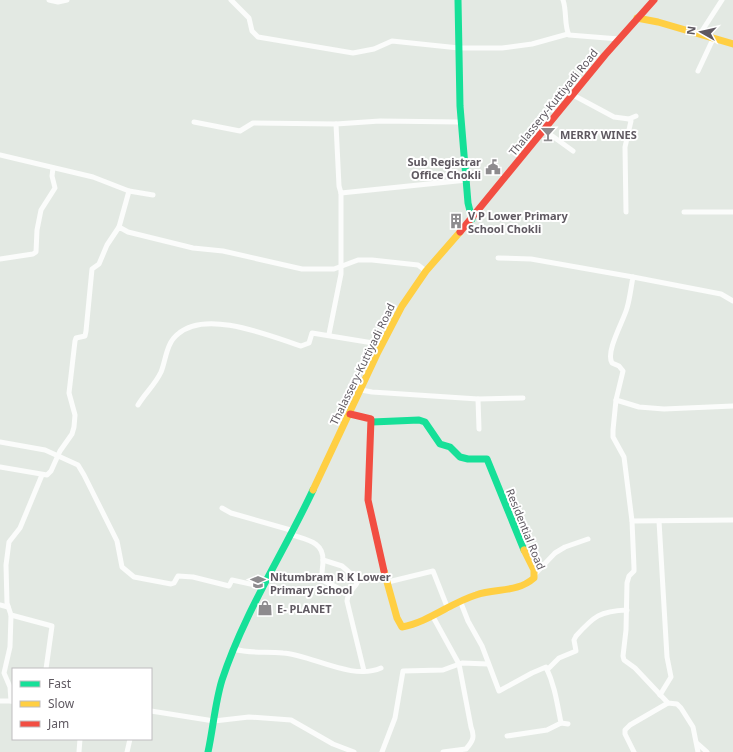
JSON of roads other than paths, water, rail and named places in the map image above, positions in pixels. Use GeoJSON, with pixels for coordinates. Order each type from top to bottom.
{"type":"FeatureCollection","features":[{"type":"Feature","properties":{"kind":"main road"},"geometry":{"type":"LineString","coordinates":[[458,0],[462,122],[469,209],[472,219]]}},
{"type":"Feature","properties":{"kind":"main road","name":"Thalassery-Kuttiyadi Road"},"geometry":{"type":"LineString","coordinates":[[208,752],[222,681],[255,600],[264,587],[293,533],[381,346],[402,306],[426,271],[472,219],[619,39],[654,0]]}},
{"type":"Feature","properties":{"kind":"main road"},"geometry":{"type":"LineString","coordinates":[[637,18],[700,34],[713,40],[733,44]]}},
{"type":"Feature","properties":{"kind":"main road"},"geometry":{"type":"LineString","coordinates":[[350,414],[369,418],[372,422],[370,432],[368,500],[377,546],[388,582]]}},
{"type":"Feature","properties":{"kind":"main road","name":"Residential Road"},"geometry":{"type":"LineString","coordinates":[[372,422],[419,420],[425,422],[440,444],[450,447],[460,457],[468,459],[487,459],[536,578],[523,586],[470,597],[461,603],[412,625],[402,627],[397,618],[388,582]]}},
{"type":"Feature","properties":{"kind":"street"},"geometry":{"type":"LineString","coordinates":[[49,0],[58,2],[67,0]]}},
{"type":"Feature","properties":{"kind":"street"},"geometry":{"type":"LineString","coordinates":[[231,0],[249,18],[252,31],[258,37],[353,53],[374,49],[392,41],[459,48],[502,48],[524,45],[568,34],[571,36],[619,39]]}},
{"type":"Feature","properties":{"kind":"street"},"geometry":{"type":"LineString","coordinates":[[563,0],[566,8],[568,34]]}},
{"type":"Feature","properties":{"kind":"street"},"geometry":{"type":"LineString","coordinates":[[700,34],[722,0]]}},
{"type":"Feature","properties":{"kind":"street"},"geometry":{"type":"LineString","coordinates":[[698,71],[713,40]]}},
{"type":"Feature","properties":{"kind":"street"},"geometry":{"type":"LineString","coordinates":[[573,95],[614,117],[629,119],[636,116]]}},
{"type":"Feature","properties":{"kind":"street"},"geometry":{"type":"LineString","coordinates":[[626,212],[625,147],[630,130],[629,119]]}},
{"type":"Feature","properties":{"kind":"street"},"geometry":{"type":"LineString","coordinates":[[194,122],[240,131],[253,123],[336,124],[380,122],[462,122]]}},
{"type":"Feature","properties":{"kind":"street"},"geometry":{"type":"LineString","coordinates":[[329,334],[339,285],[341,265],[341,193],[339,186],[336,124]]}},
{"type":"Feature","properties":{"kind":"street"},"geometry":{"type":"LineString","coordinates":[[544,130],[573,151]]}},
{"type":"Feature","properties":{"kind":"street"},"geometry":{"type":"LineString","coordinates":[[0,155],[93,177],[129,191],[153,194]]}},
{"type":"Feature","properties":{"kind":"street"},"geometry":{"type":"LineString","coordinates":[[0,259],[33,254],[36,252],[37,230],[41,210],[55,188],[52,176],[53,168]]}},
{"type":"Feature","properties":{"kind":"street"},"geometry":{"type":"LineString","coordinates":[[341,193],[467,180]]}},
{"type":"Feature","properties":{"kind":"street"},"geometry":{"type":"LineString","coordinates":[[0,467],[42,475],[49,474],[58,455],[72,434],[75,415],[69,393],[71,370],[76,338],[85,336],[92,269],[99,264],[107,245],[119,227],[129,191]]}},
{"type":"Feature","properties":{"kind":"street"},"geometry":{"type":"LineString","coordinates":[[684,212],[733,212]]}},
{"type":"Feature","properties":{"kind":"street"},"geometry":{"type":"LineString","coordinates":[[119,227],[128,232],[192,248],[223,251],[302,269],[334,269],[341,265],[358,260],[372,260],[418,265],[426,271]]}},
{"type":"Feature","properties":{"kind":"street"},"geometry":{"type":"LineString","coordinates":[[498,258],[531,259],[632,277],[721,294],[733,301]]}},
{"type":"Feature","properties":{"kind":"street"},"geometry":{"type":"LineString","coordinates":[[632,277],[627,309],[614,344],[611,358],[612,364],[619,366],[623,371],[616,400],[613,437],[620,447],[624,457],[632,521],[634,568],[634,572],[629,576],[627,583],[627,610],[623,656],[624,660],[635,668],[668,703]]}},
{"type":"Feature","properties":{"kind":"street"},"geometry":{"type":"LineString","coordinates":[[138,405],[161,372],[166,352],[177,334],[196,325],[229,325],[253,330],[301,346],[309,343],[312,332],[329,334],[381,346]]}},
{"type":"Feature","properties":{"kind":"street"},"geometry":{"type":"LineString","coordinates":[[361,390],[478,399],[523,398]]}},
{"type":"Feature","properties":{"kind":"street"},"geometry":{"type":"LineString","coordinates":[[478,399],[479,429]]}},
{"type":"Feature","properties":{"kind":"street"},"geometry":{"type":"LineString","coordinates":[[616,400],[639,407],[664,409],[733,406]]}},
{"type":"Feature","properties":{"kind":"street"},"geometry":{"type":"LineString","coordinates":[[0,442],[45,450],[78,465],[117,541],[122,567],[134,576],[171,584],[174,583],[178,576],[193,577],[229,586],[232,580],[264,587]]}},
{"type":"Feature","properties":{"kind":"street"},"geometry":{"type":"LineString","coordinates":[[0,701],[12,701],[10,687],[4,673],[10,647],[11,615],[8,607],[6,565],[9,542],[20,528],[42,475]]}},
{"type":"Feature","properties":{"kind":"street"},"geometry":{"type":"LineString","coordinates":[[222,508],[231,513],[293,533],[317,544],[321,548],[324,560],[321,575],[322,580],[348,593]]}},
{"type":"Feature","properties":{"kind":"street"},"geometry":{"type":"LineString","coordinates":[[632,521],[733,520]]}},
{"type":"Feature","properties":{"kind":"street"},"geometry":{"type":"LineString","coordinates":[[659,521],[667,657],[671,677],[660,695]]}},
{"type":"Feature","properties":{"kind":"street"},"geometry":{"type":"LineString","coordinates":[[536,578],[555,553],[565,547],[588,539]]}},
{"type":"Feature","properties":{"kind":"street"},"geometry":{"type":"LineString","coordinates":[[324,560],[342,566],[357,578],[358,583],[348,593],[348,610],[364,671]]}},
{"type":"Feature","properties":{"kind":"street"},"geometry":{"type":"LineString","coordinates":[[388,582],[433,571],[448,609]]}},
{"type":"Feature","properties":{"kind":"street"},"geometry":{"type":"LineString","coordinates":[[461,603],[468,621],[482,646],[499,691],[546,667],[556,690],[555,696],[561,723]]}},
{"type":"Feature","properties":{"kind":"street"},"geometry":{"type":"LineString","coordinates":[[0,605],[8,607]]}},
{"type":"Feature","properties":{"kind":"street"},"geometry":{"type":"LineString","coordinates":[[547,670],[558,658],[576,651],[574,640],[576,636],[600,614],[613,610],[627,610]]}},
{"type":"Feature","properties":{"kind":"street"},"geometry":{"type":"LineString","coordinates":[[11,615],[52,626],[46,668]]}},
{"type":"Feature","properties":{"kind":"street"},"geometry":{"type":"LineString","coordinates":[[432,615],[459,664],[473,739],[466,749],[443,752]]}},
{"type":"Feature","properties":{"kind":"street"},"geometry":{"type":"LineString","coordinates":[[234,649],[255,653],[284,653],[325,663],[335,667],[364,671],[381,668]]}},
{"type":"Feature","properties":{"kind":"street"},"geometry":{"type":"LineString","coordinates":[[382,752],[396,718],[403,671],[443,670],[459,664],[488,664]]}},
{"type":"Feature","properties":{"kind":"street"},"geometry":{"type":"LineString","coordinates":[[634,752],[625,734],[625,730],[630,725],[668,703],[677,704],[681,708],[693,727],[694,738],[707,752]]}},
{"type":"Feature","properties":{"kind":"street"},"geometry":{"type":"LineString","coordinates":[[152,711],[214,721],[249,717],[291,720],[333,744],[354,752]]}},
{"type":"Feature","properties":{"kind":"street"},"geometry":{"type":"LineString","coordinates":[[507,736],[547,730],[561,723],[568,724]]}},
{"type":"Feature","properties":{"kind":"street"},"geometry":{"type":"LineString","coordinates":[[79,752],[80,740]]}},
{"type":"Feature","properties":{"kind":"street"},"geometry":{"type":"LineString","coordinates":[[128,752],[130,740]]}},
{"type":"Feature","properties":{"kind":"street"},"geometry":{"type":"LineString","coordinates":[[698,744],[698,752]]}},
{"type":"Feature","properties":{"kind":"place","name":"MERRY WINES"},"geometry":{"type":"Point","coordinates":[548,134]}},
{"type":"Feature","properties":{"kind":"place","name":"Sub Registrar Office Chokli"},"geometry":{"type":"Point","coordinates":[493,167]}},
{"type":"Feature","properties":{"kind":"place","name":"V P Lower Primary School Chokli"},"geometry":{"type":"Point","coordinates":[456,221]}},
{"type":"Feature","properties":{"kind":"place","name":"Nitumbram R K Lower Primary School"},"geometry":{"type":"Point","coordinates":[258,582]}},
{"type":"Feature","properties":{"kind":"place","name":"E- PLANET"},"geometry":{"type":"Point","coordinates":[265,608]}}]}
